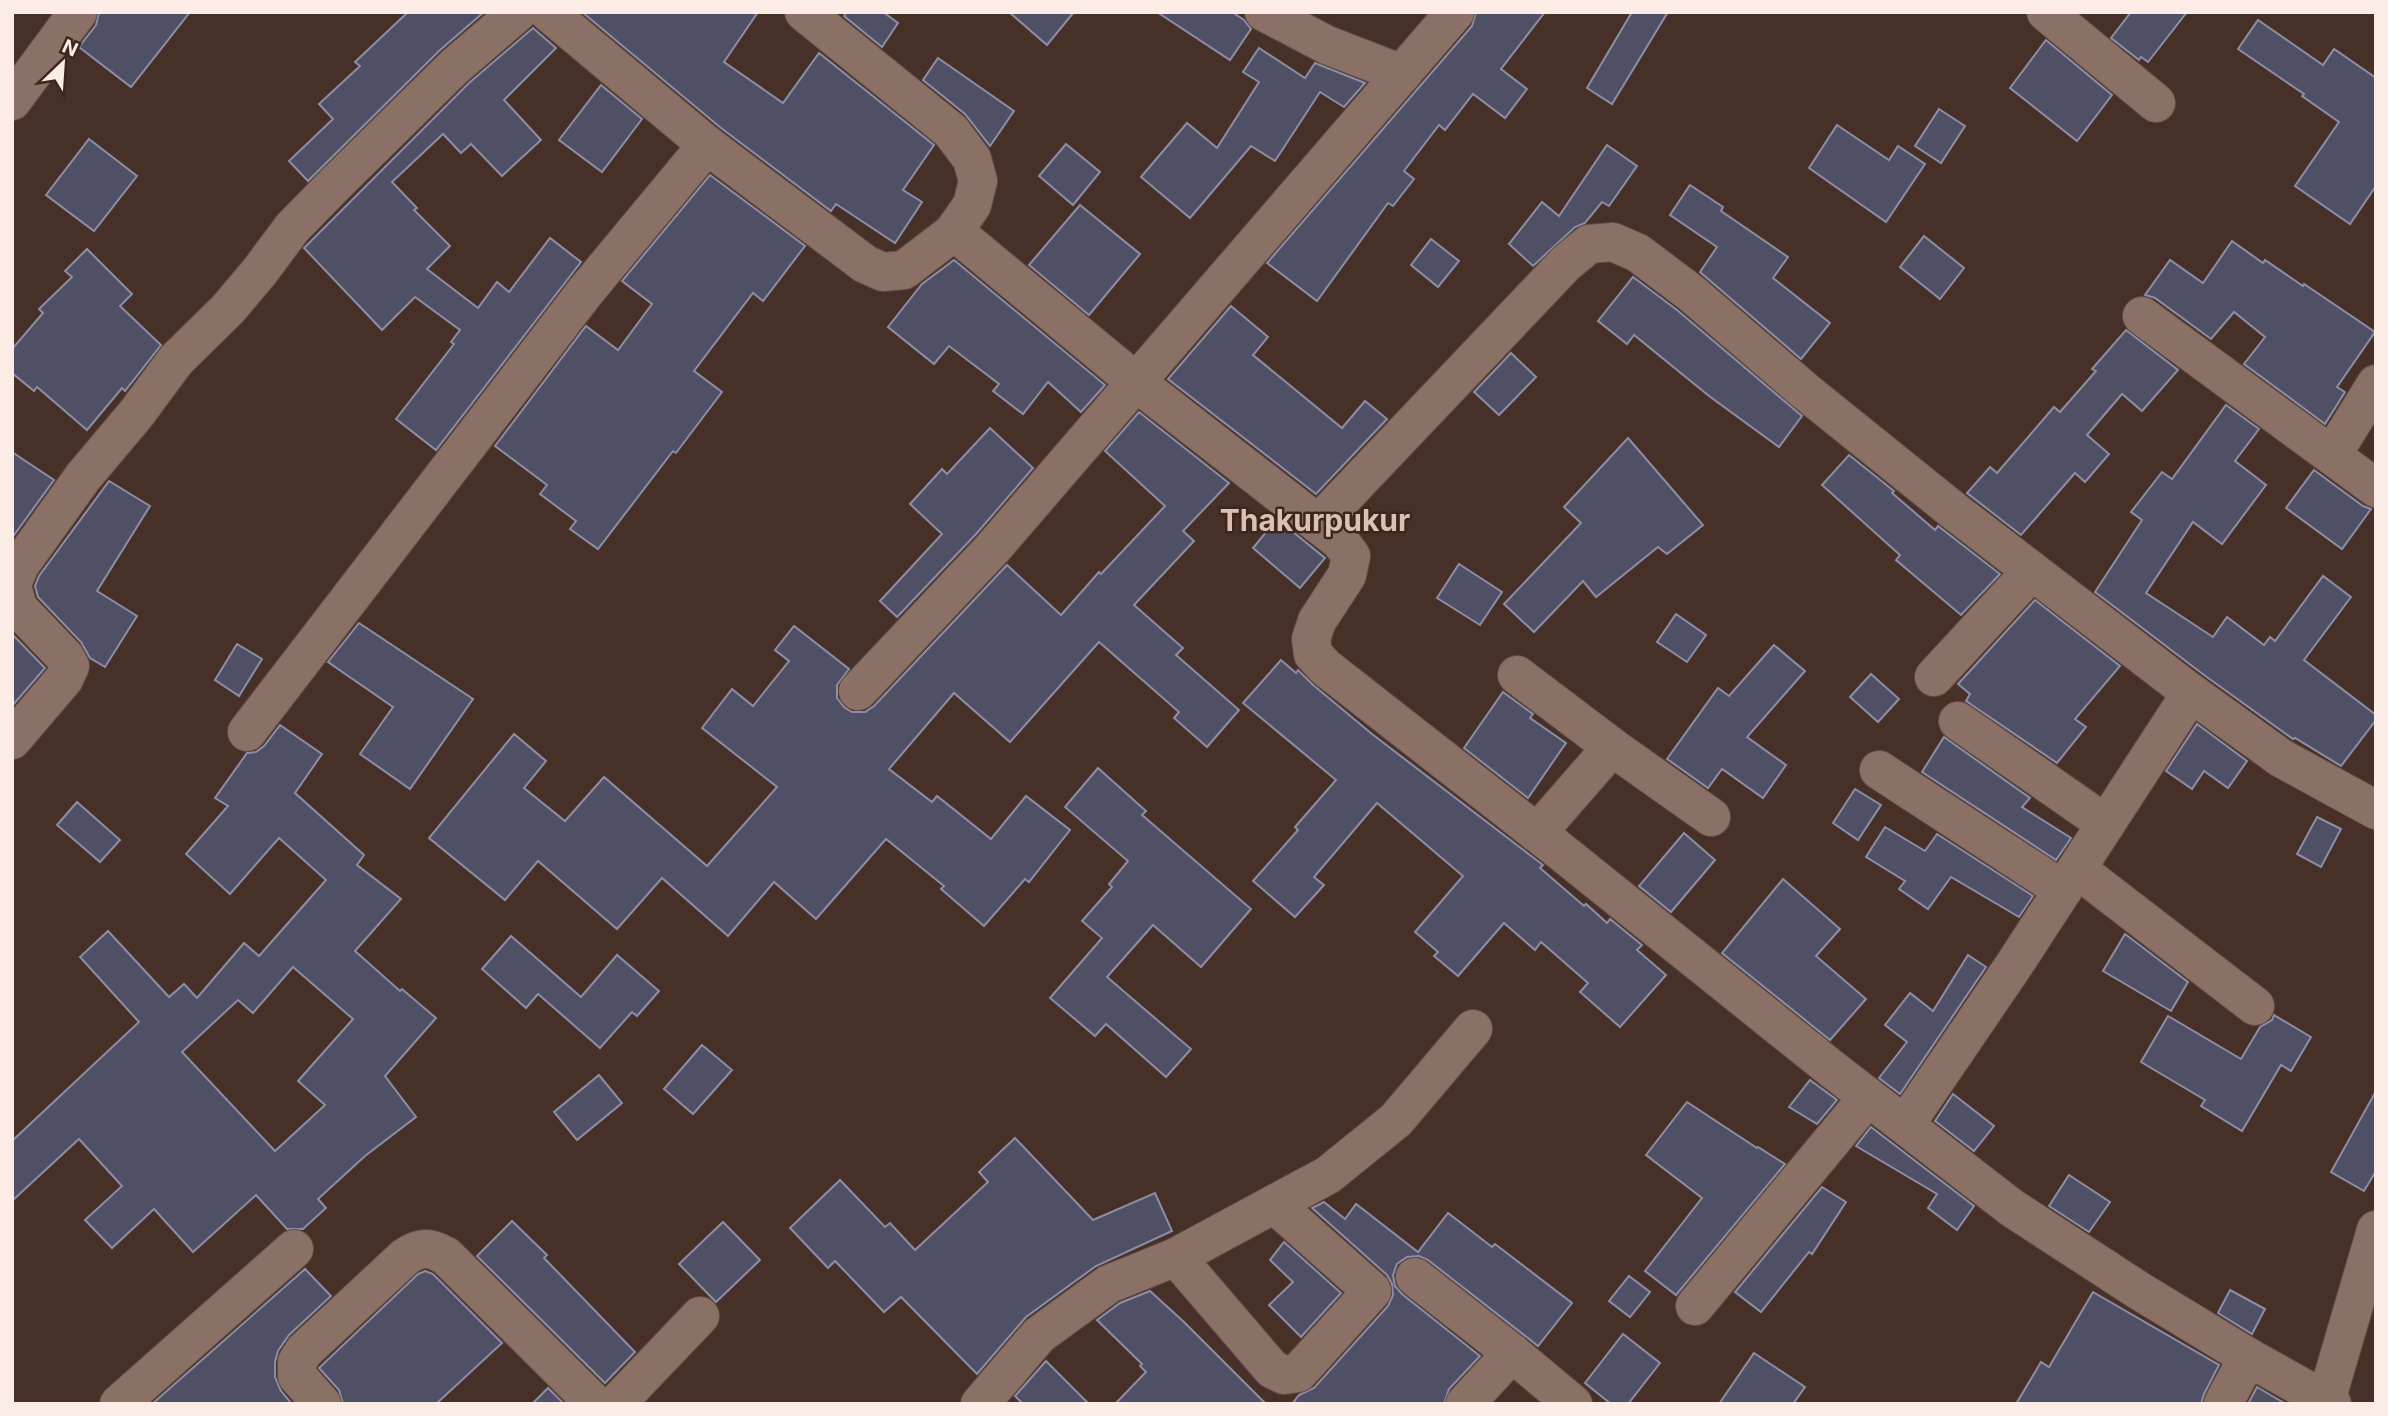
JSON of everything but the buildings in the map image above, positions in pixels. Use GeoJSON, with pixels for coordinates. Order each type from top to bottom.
{"type":"FeatureCollection","features":[{"type":"Feature","properties":{"kind":"street"},"geometry":{"type":"LineString","coordinates":[[12,101],[78,12]]}},
{"type":"Feature","properties":{"kind":"street"},"geometry":{"type":"LineString","coordinates":[[12,740],[64,679],[71,666],[18,608],[12,585],[20,565],[83,477],[136,414],[176,360],[228,309],[292,228],[454,67],[518,12]]}},
{"type":"Feature","properties":{"kind":"street"},"geometry":{"type":"LineString","coordinates":[[548,12],[707,145],[865,264],[883,272],[904,270],[956,231],[972,205],[978,181],[972,159],[951,131],[816,16]]}},
{"type":"Feature","properties":{"kind":"street"},"geometry":{"type":"LineString","coordinates":[[1264,12],[1327,45],[1402,74]]}},
{"type":"Feature","properties":{"kind":"street"},"geometry":{"type":"LineString","coordinates":[[858,691],[993,548],[1455,12]]}},
{"type":"Feature","properties":{"kind":"street"},"geometry":{"type":"LineString","coordinates":[[2046,12],[2156,103]]}},
{"type":"Feature","properties":{"kind":"street"},"geometry":{"type":"LineString","coordinates":[[247,732],[585,292],[707,145]]}},
{"type":"Feature","properties":{"kind":"street"},"geometry":{"type":"LineString","coordinates":[[956,231],[1136,382],[1339,541],[1351,555],[1347,575],[1317,621],[1311,639],[1313,654],[1325,667],[2012,1208],[2248,1357],[2329,1402],[2376,1230]]}},
{"type":"Feature","properties":{"kind":"street"},"geometry":{"type":"LineString","coordinates":[[1318,524],[1566,263],[1589,244],[1613,242],[1638,253],[1692,293],[1805,391],[2191,693],[2281,758],[2376,810]]}},
{"type":"Feature","properties":{"kind":"street"},"geometry":{"type":"LineString","coordinates":[[2142,316],[2376,488]]}},
{"type":"Feature","properties":{"kind":"street"},"geometry":{"type":"LineString","coordinates":[[2332,455],[2376,384]]}},
{"type":"Feature","properties":{"kind":"street"},"geometry":{"type":"LineString","coordinates":[[1934,677],[2032,571]]}},
{"type":"Feature","properties":{"kind":"street"},"geometry":{"type":"LineString","coordinates":[[1517,675],[1711,817]]}},
{"type":"Feature","properties":{"kind":"street"},"geometry":{"type":"LineString","coordinates":[[1905,1125],[2070,880],[2191,693]]}},
{"type":"Feature","properties":{"kind":"street"},"geometry":{"type":"LineString","coordinates":[[1958,721],[2106,824]]}},
{"type":"Feature","properties":{"kind":"street"},"geometry":{"type":"LineString","coordinates":[[1538,833],[1612,747]]}},
{"type":"Feature","properties":{"kind":"street"},"geometry":{"type":"LineString","coordinates":[[1879,769],[2070,880],[2255,1006]]}},
{"type":"Feature","properties":{"kind":"street"},"geometry":{"type":"LineString","coordinates":[[981,1404],[1039,1335],[1109,1284],[1176,1257],[1328,1175],[1396,1120],[1473,1028]]}},
{"type":"Feature","properties":{"kind":"street"},"geometry":{"type":"LineString","coordinates":[[1695,1306],[1868,1097]]}},
{"type":"Feature","properties":{"kind":"street"},"geometry":{"type":"LineString","coordinates":[[1176,1257],[1272,1369],[1284,1375],[1298,1373],[1372,1291],[1274,1204]]}},
{"type":"Feature","properties":{"kind":"street"},"geometry":{"type":"LineString","coordinates":[[322,1404],[297,1377],[297,1362],[304,1351],[405,1257],[418,1248],[432,1248],[446,1256],[595,1404]]}},
{"type":"Feature","properties":{"kind":"street"},"geometry":{"type":"LineString","coordinates":[[118,1404],[294,1249]]}},
{"type":"Feature","properties":{"kind":"street"},"geometry":{"type":"LineString","coordinates":[[1415,1277],[1573,1404]]}},
{"type":"Feature","properties":{"kind":"street"},"geometry":{"type":"LineString","coordinates":[[616,1404],[700,1316]]}},
{"type":"Feature","properties":{"kind":"street"},"geometry":{"type":"LineString","coordinates":[[1465,1404],[1512,1353]]}},
{"type":"Feature","properties":{"kind":"street"},"geometry":{"type":"LineString","coordinates":[[2224,1404],[2248,1357]]}},
{"type":"Feature","properties":{"kind":"district","name":"Thakurpukur"},"geometry":{"type":"Point","coordinates":[1315,520]}}]}
